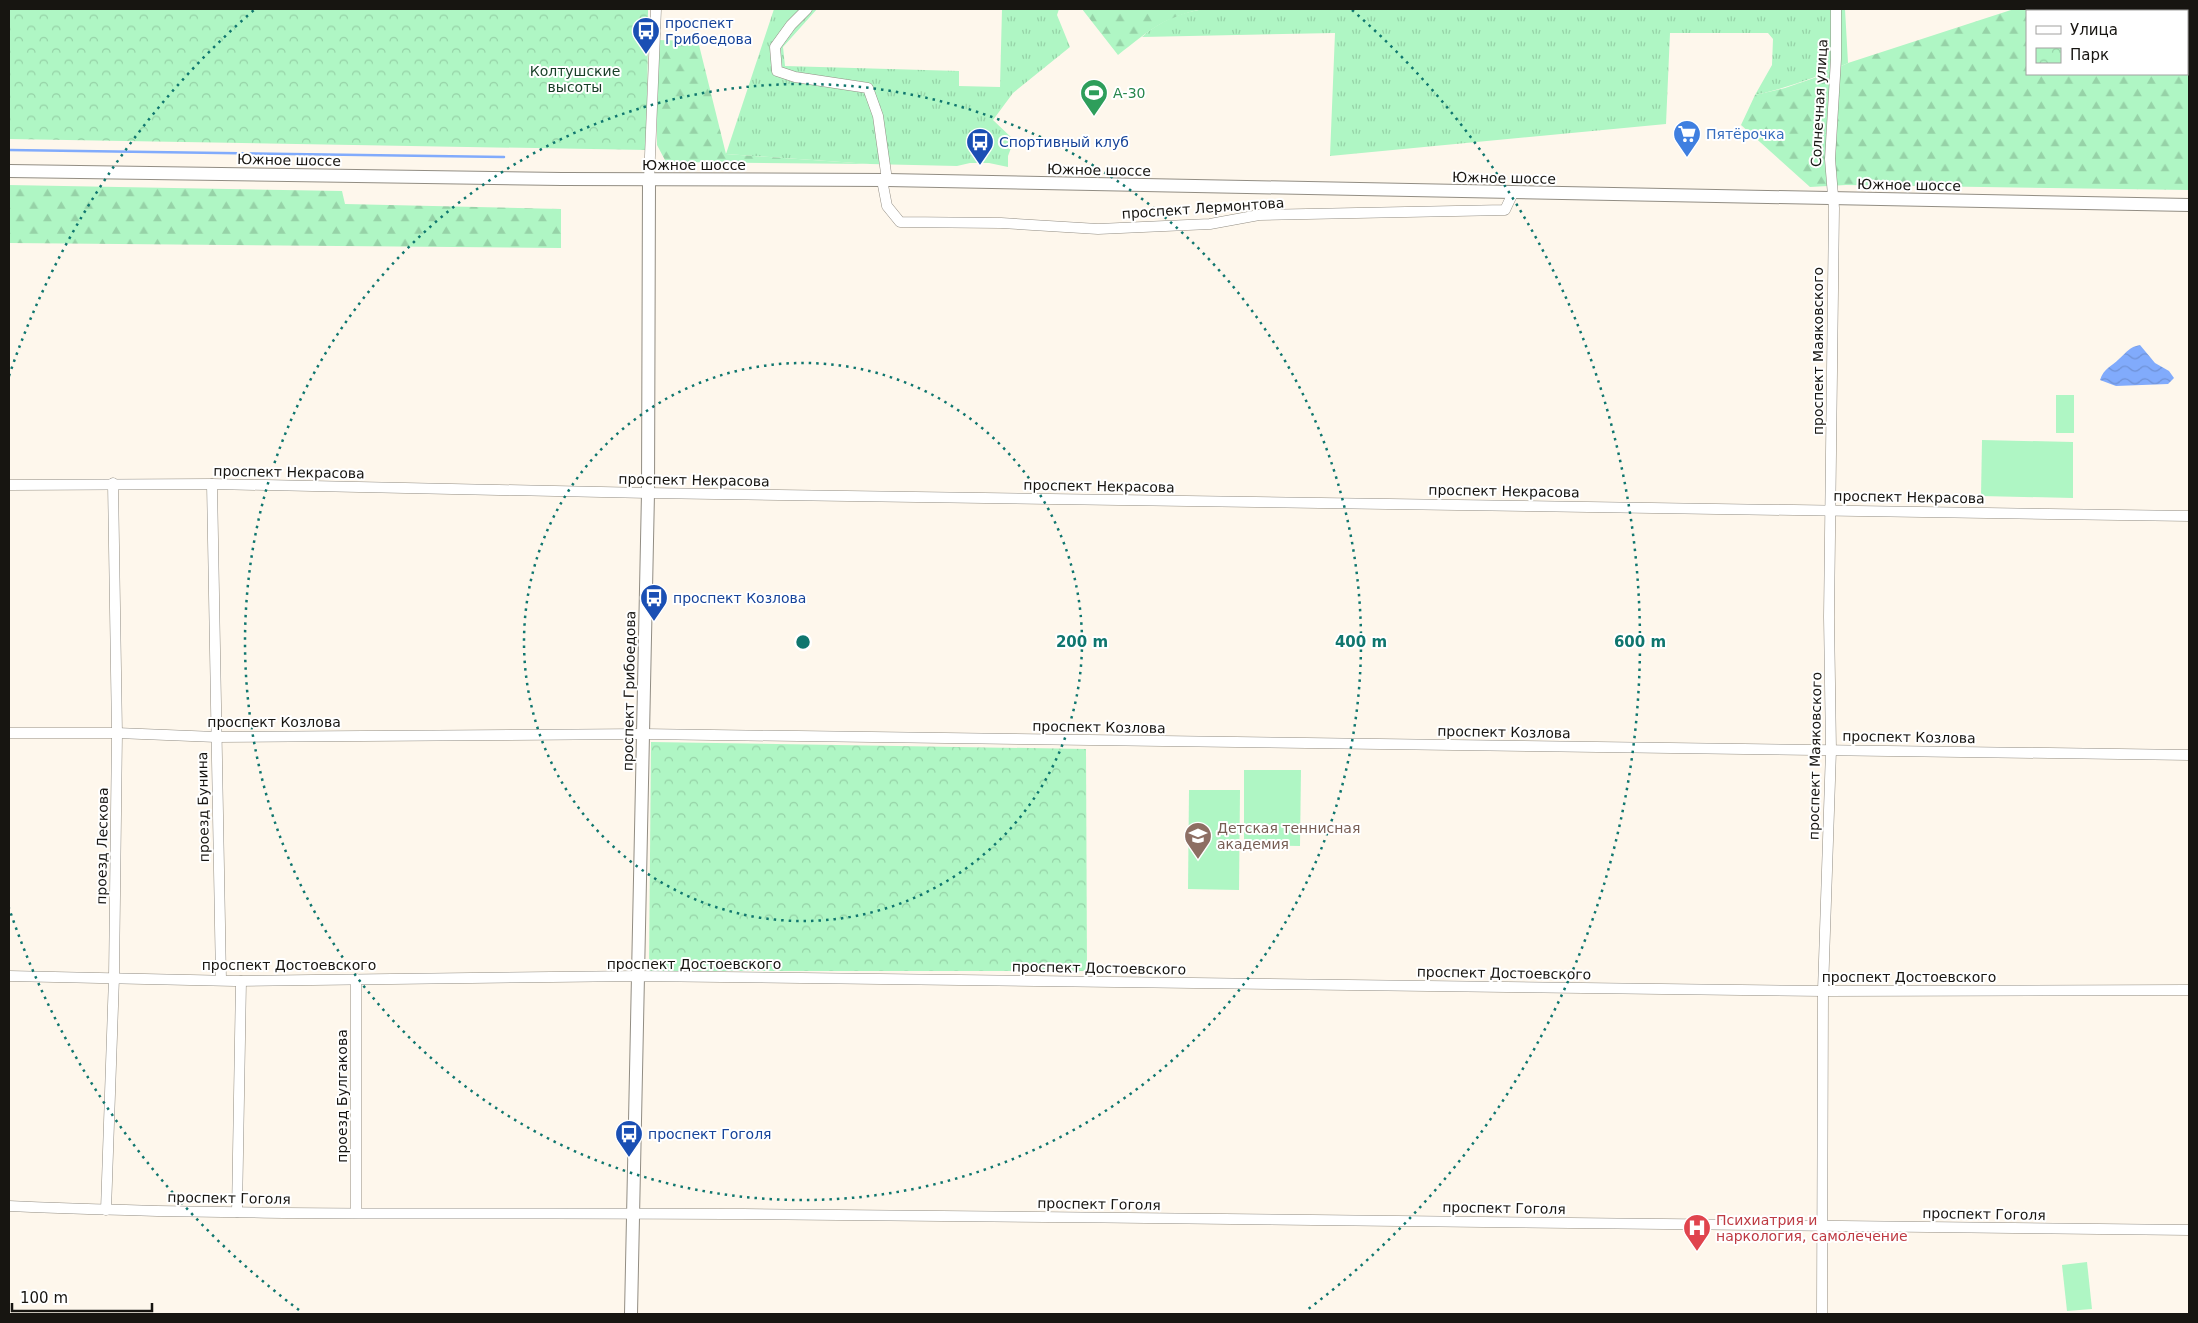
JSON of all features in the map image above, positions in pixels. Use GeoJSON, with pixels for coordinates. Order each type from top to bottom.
{"type":"FeatureCollection","features":[{"type":"Feature","properties":{"kind":"street","name":"проспект Грибоедова"},"geometry":{"type":"LineString","coordinates":[[631,1314],[648,493],[649,180],[656,9]]}},
{"type":"Feature","properties":{"kind":"street"},"geometry":{"type":"LineString","coordinates":[[808,9],[791,25],[775,47],[777,71],[795,77],[868,88],[878,116],[884,180]]}},
{"type":"Feature","properties":{"kind":"street","name":"Солнечная улица"},"geometry":{"type":"LineString","coordinates":[[1833,198],[1830,160],[1836,59],[1836,9]]}},
{"type":"Feature","properties":{"kind":"street","name":"Южное шоссе"},"geometry":{"type":"LineString","coordinates":[[9,171],[649,180],[884,180],[2189,205]]}},
{"type":"Feature","properties":{"kind":"street","name":"проспект Лермонтова"},"geometry":{"type":"LineString","coordinates":[[884,180],[887,206],[900,222],[1001,223],[1098,229],[1210,224],[1260,215],[1505,210],[1513,193]]}},
{"type":"Feature","properties":{"kind":"street","name":"проспект Маяковского"},"geometry":{"type":"LineString","coordinates":[[1822,1314],[1823,991],[1831,750],[1829,617],[1833,198]]}},
{"type":"Feature","properties":{"kind":"street","name":"проезд Лескова"},"geometry":{"type":"LineString","coordinates":[[106,1210],[114,977],[117,733],[112,483]]}},
{"type":"Feature","properties":{"kind":"street","name":"проспект Некрасова"},"geometry":{"type":"LineString","coordinates":[[9,485],[212,484],[648,493],[1830,509],[2189,516]]}},
{"type":"Feature","properties":{"kind":"street","name":"проезд Бунина"},"geometry":{"type":"LineString","coordinates":[[212,484],[221,980]]}},
{"type":"Feature","properties":{"kind":"street","name":"проспект Козлова"},"geometry":{"type":"LineString","coordinates":[[9,733],[117,733],[216,737],[643,734],[2189,755]]}},
{"type":"Feature","properties":{"kind":"street","name":"проспект Достоевского"},"geometry":{"type":"LineString","coordinates":[[9,976],[241,981],[638,976],[1823,991],[2189,990]]}},
{"type":"Feature","properties":{"kind":"street","name":"проезд Булгакова"},"geometry":{"type":"LineString","coordinates":[[356,979],[356,1213]]}},
{"type":"Feature","properties":{"kind":"street"},"geometry":{"type":"LineString","coordinates":[[237,1212],[241,981]]}},
{"type":"Feature","properties":{"kind":"street","name":"проспект Гоголя"},"geometry":{"type":"LineString","coordinates":[[9,1206],[237,1212],[633,1213],[2189,1230]]}},
{"type":"Feature","properties":{"kind":"green space","name":"Колтушские высоты"},"geometry":{"type":"Polygon","coordinates":[[[9,9],[648,9],[647,150],[9,139],[9,9]]]}},
{"type":"Feature","properties":{"kind":"green space"},"geometry":{"type":"Polygon","coordinates":[[[774,9],[817,9],[783,47],[785,66],[959,71],[959,86],[1000,87],[1002,9],[1059,9],[1057,15],[1070,47],[1013,93],[993,120],[1014,140],[1008,156],[1008,167],[989,163],[970,163],[957,166],[870,164],[726,154],[774,9]]]}},
{"type":"Feature","properties":{"kind":"green space"},"geometry":{"type":"Polygon","coordinates":[[[1082,9],[1203,9],[1177,16],[1157,26],[1118,55],[1082,9]]]}},
{"type":"Feature","properties":{"kind":"green space"},"geometry":{"type":"Polygon","coordinates":[[[1204,9],[1845,9],[1848,63],[1802,82],[1755,95],[1772,65],[1773,39],[1768,33],[1670,33],[1666,124],[1330,156],[1335,33],[1142,37],[1170,18],[1204,9]]]}},
{"type":"Feature","properties":{"kind":"green space"},"geometry":{"type":"Polygon","coordinates":[[[2014,9],[2189,9],[2189,190],[1846,185],[1810,187],[1741,125],[1755,95],[1785,88],[1848,63],[2014,9]]]}},
{"type":"Feature","properties":{"kind":"green space"},"geometry":{"type":"Polygon","coordinates":[[[657,40],[698,41],[726,154],[870,164],[666,162],[657,145],[657,40]]]}},
{"type":"Feature","properties":{"kind":"green space"},"geometry":{"type":"Polygon","coordinates":[[[9,185],[342,191],[345,204],[561,209],[561,248],[9,243],[9,185]]]}},
{"type":"Feature","properties":{"kind":"green space"},"geometry":{"type":"Polygon","coordinates":[[[2056,395],[2074,395],[2074,433],[2056,433],[2056,395]]]}},
{"type":"Feature","properties":{"kind":"green space"},"geometry":{"type":"Polygon","coordinates":[[[1982,440],[2073,442],[2073,498],[1981,496],[1982,440]]]}},
{"type":"Feature","properties":{"kind":"green space"},"geometry":{"type":"Polygon","coordinates":[[[651,742],[1086,749],[1087,971],[649,971],[651,742]]]}},
{"type":"Feature","properties":{"kind":"green space"},"geometry":{"type":"Polygon","coordinates":[[[1244,770],[1301,770],[1300,846],[1244,845],[1244,770]]]}},
{"type":"Feature","properties":{"kind":"green space"},"geometry":{"type":"Polygon","coordinates":[[[1189,790],[1240,790],[1239,890],[1188,889],[1189,790]]]}},
{"type":"Feature","properties":{"kind":"green space"},"geometry":{"type":"Polygon","coordinates":[[[2087,1262],[2092,1309],[2067,1311],[2062,1265],[2087,1262]]]}},
{"type":"Feature","properties":{"kind":"water"},"geometry":{"type":"Polygon","coordinates":[[[2140,345],[2155,363],[2169,371],[2174,378],[2168,384],[2116,386],[2100,380],[2106,370],[2128,350],[2140,345]]]}},
{"type":"Feature","properties":{"kind":"waterway"},"geometry":{"type":"LineString","coordinates":[[9,150],[504,157]]}},
{"type":"Feature","properties":{"kind":"place","name":"проспект Грибоедова"},"geometry":{"type":"Point","coordinates":[646,55]}},
{"type":"Feature","properties":{"kind":"place","name":"А-30"},"geometry":{"type":"Point","coordinates":[1094,117]}},
{"type":"Feature","properties":{"kind":"place","name":"Пятёрочка"},"geometry":{"type":"Point","coordinates":[1687,158]}},
{"type":"Feature","properties":{"kind":"place","name":"Спортивный клуб"},"geometry":{"type":"Point","coordinates":[980,166]}},
{"type":"Feature","properties":{"kind":"place","name":"проспект Козлова"},"geometry":{"type":"Point","coordinates":[654,622]}},
{"type":"Feature","properties":{"kind":"place","name":"Детская теннисная академия"},"geometry":{"type":"Point","coordinates":[1198,860]}},
{"type":"Feature","properties":{"kind":"place","name":"проспект Гоголя"},"geometry":{"type":"Point","coordinates":[629,1158]}},
{"type":"Feature","properties":{"kind":"place","name":"Психиатрия и наркология, самолечение"},"geometry":{"type":"Point","coordinates":[1697,1252]}}]}
